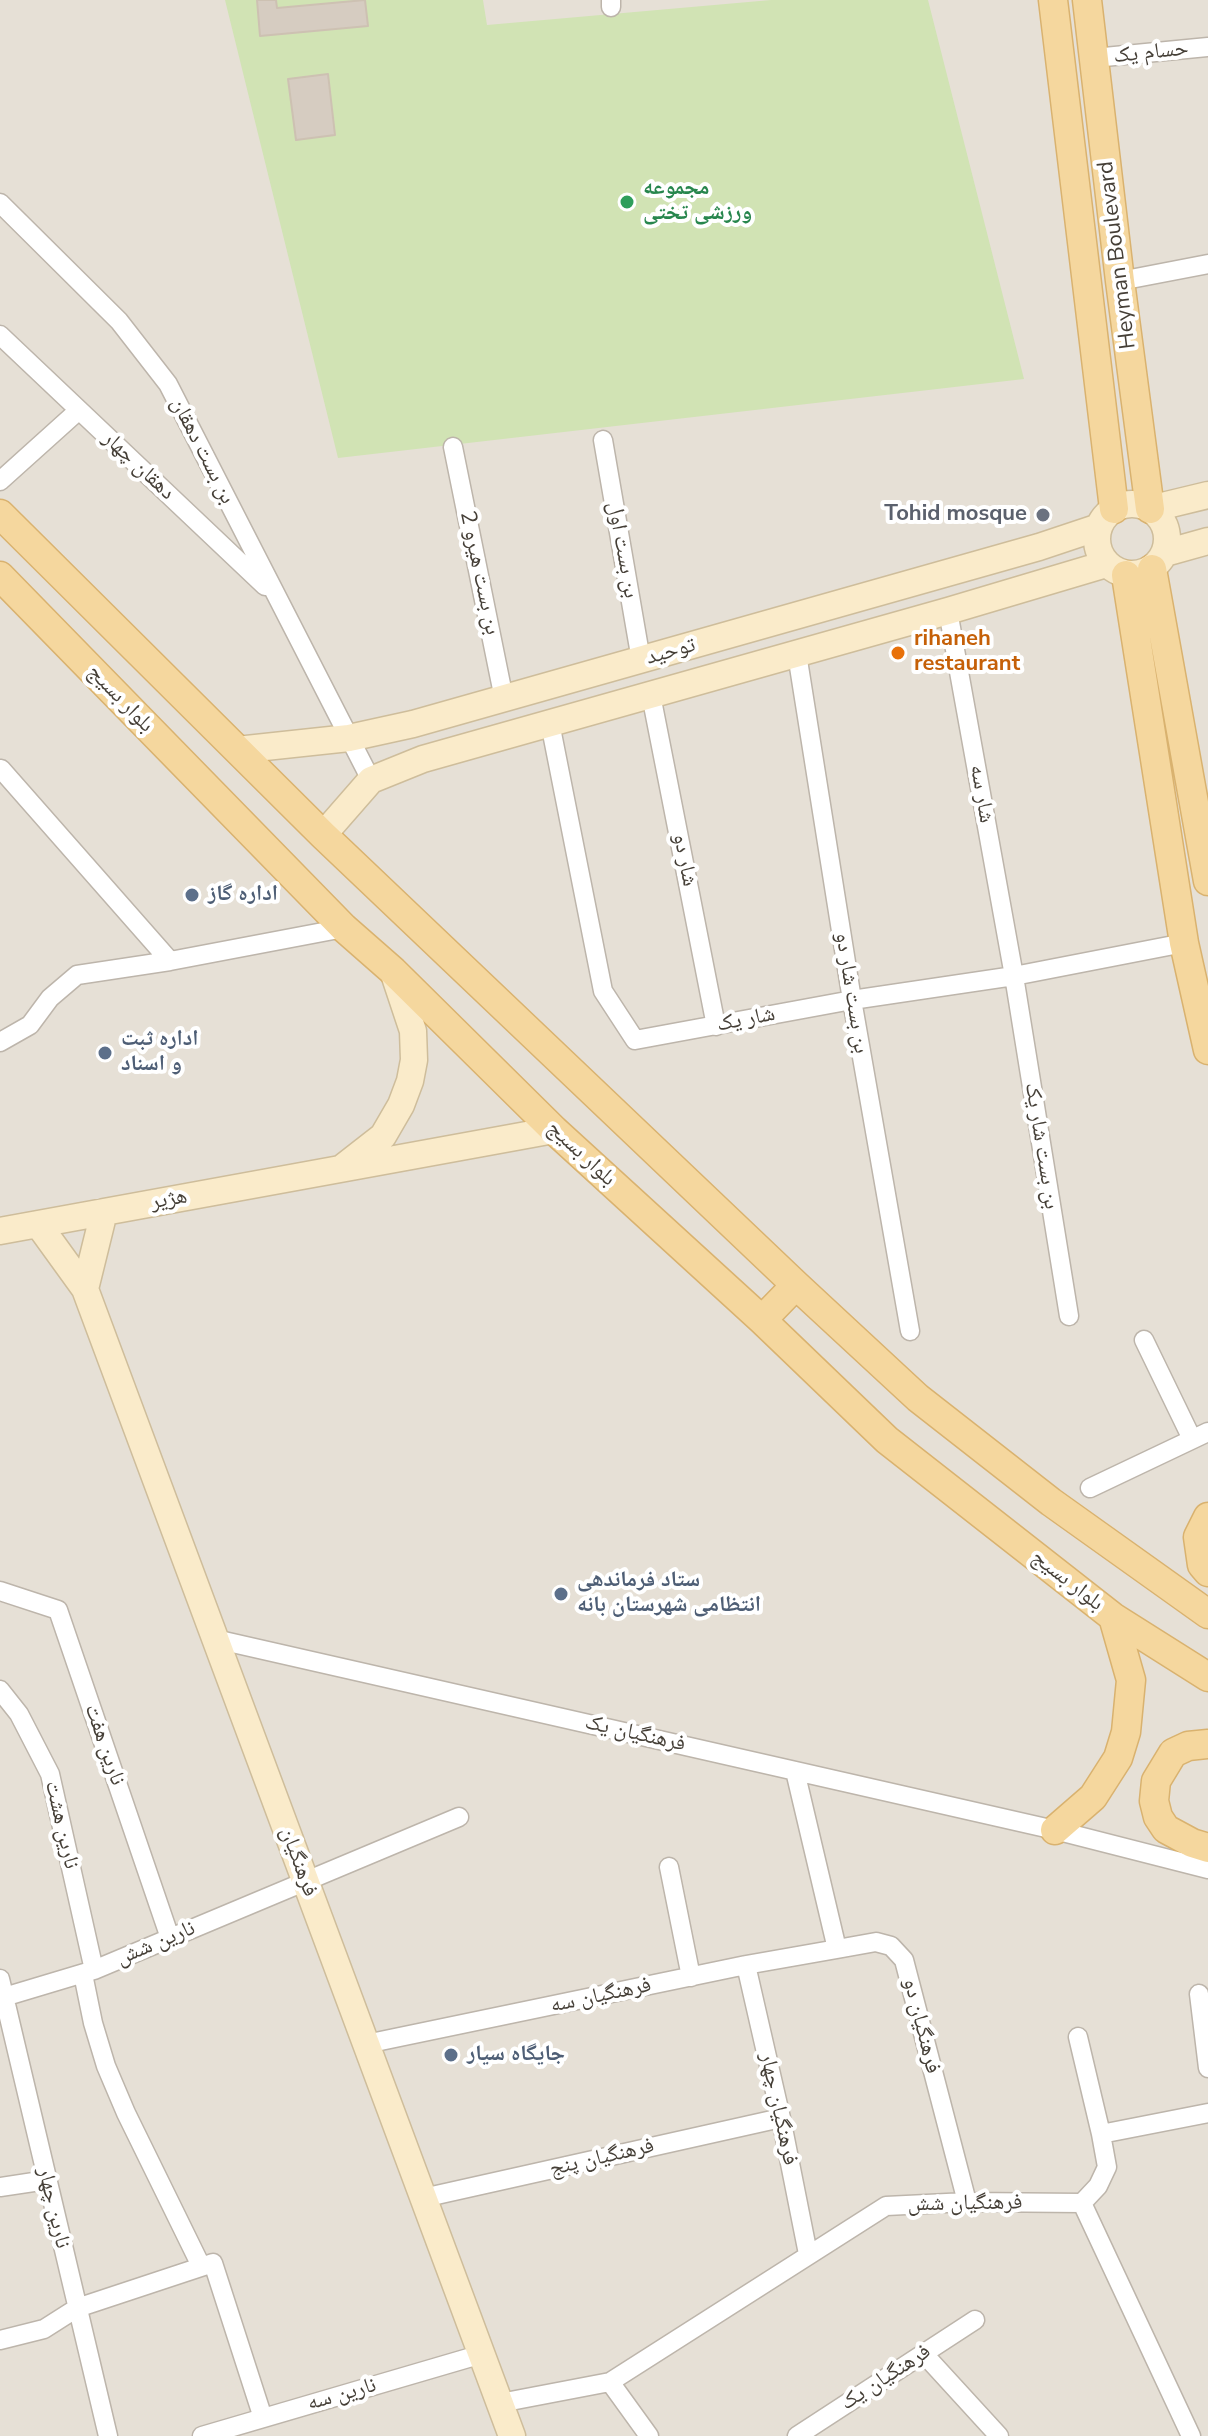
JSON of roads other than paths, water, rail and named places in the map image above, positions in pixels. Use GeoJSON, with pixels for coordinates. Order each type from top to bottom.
{"type":"FeatureCollection","features":[{"type":"Feature","properties":{"kind":"main road","name":"Heyman Boulevard"},"geometry":{"type":"LineString","coordinates":[[1053,0],[1085,285],[1106,518]]}},
{"type":"Feature","properties":{"kind":"main road","name":"Heyman Boulevard"},"geometry":{"type":"LineString","coordinates":[[1087,0],[1150,509]]}},
{"type":"Feature","properties":{"kind":"main road"},"geometry":{"type":"LineString","coordinates":[[1060,63],[1094,58]]}},
{"type":"Feature","properties":{"kind":"main road"},"geometry":{"type":"LineString","coordinates":[[1085,285],[1120,281]]}},
{"type":"Feature","properties":{"kind":"main road"},"geometry":{"type":"LineString","coordinates":[[1150,509],[1208,495]]}},
{"type":"Feature","properties":{"kind":"main road"},"geometry":{"type":"LineString","coordinates":[[1136,504],[1150,509],[1164,524],[1167,534],[1137,565],[1097,546],[1106,518],[1136,504]]}},
{"type":"Feature","properties":{"kind":"main road","name":"بلوار بسیج"},"geometry":{"type":"LineString","coordinates":[[0,514],[323,835],[918,1398],[1051,1502],[1208,1614]]}},
{"type":"Feature","properties":{"kind":"main road","name":"توحید"},"geometry":{"type":"LineString","coordinates":[[237,750],[349,738],[413,724],[1039,547],[1106,518]]}},
{"type":"Feature","properties":{"kind":"main road","name":"توحید"},"geometry":{"type":"LineString","coordinates":[[323,835],[371,780],[423,759],[948,611],[1049,579],[1137,565],[1208,541]]}},
{"type":"Feature","properties":{"kind":"main road"},"geometry":{"type":"LineString","coordinates":[[1039,547],[1049,579]]}},
{"type":"Feature","properties":{"kind":"main road"},"geometry":{"type":"LineString","coordinates":[[1137,565],[1208,881]]}},
{"type":"Feature","properties":{"kind":"main road"},"geometry":{"type":"LineString","coordinates":[[1137,565],[1184,943],[1208,1050]]}},
{"type":"Feature","properties":{"kind":"main road","name":"بلوار بسیج"},"geometry":{"type":"LineString","coordinates":[[0,576],[344,928],[393,971],[554,1130],[762,1320],[887,1440],[1113,1617],[1208,1677]]}},
{"type":"Feature","properties":{"kind":"main road","name":"هژیر"},"geometry":{"type":"LineString","coordinates":[[339,1170],[383,1136],[401,1105],[410,1081],[414,1060],[413,1031],[393,971]]}},
{"type":"Feature","properties":{"kind":"main road","name":"هژیر"},"geometry":{"type":"LineString","coordinates":[[0,1231],[554,1130]]}},
{"type":"Feature","properties":{"kind":"main road"},"geometry":{"type":"LineString","coordinates":[[85,1289],[104,1212]]}},
{"type":"Feature","properties":{"kind":"main road","name":"فرهنگیان"},"geometry":{"type":"LineString","coordinates":[[38,1224],[85,1289],[512,2436]]}},
{"type":"Feature","properties":{"kind":"main road"},"geometry":{"type":"LineString","coordinates":[[762,1320],[796,1285]]}},
{"type":"Feature","properties":{"kind":"main road"},"geometry":{"type":"LineString","coordinates":[[1208,1517],[1198,1537],[1202,1565],[1208,1572]]}},
{"type":"Feature","properties":{"kind":"main road"},"geometry":{"type":"LineString","coordinates":[[1055,1830],[1093,1797],[1118,1758],[1126,1732],[1131,1680],[1113,1617]]}},
{"type":"Feature","properties":{"kind":"main road"},"geometry":{"type":"LineString","coordinates":[[1208,1744],[1188,1746],[1173,1753],[1156,1781],[1154,1801],[1158,1817],[1166,1829],[1208,1848]]}},
{"type":"Feature","properties":{"kind":"street","name":"حسام یک"},"geometry":{"type":"LineString","coordinates":[[1094,58],[1208,47]]}},
{"type":"Feature","properties":{"kind":"street","name":"بن بست دهقان"},"geometry":{"type":"LineString","coordinates":[[0,203],[119,321],[168,384],[371,780]]}},
{"type":"Feature","properties":{"kind":"street"},"geometry":{"type":"LineString","coordinates":[[1120,281],[1208,264]]}},
{"type":"Feature","properties":{"kind":"street","name":"دهقان چهار"},"geometry":{"type":"LineString","coordinates":[[0,335],[276,596]]}},
{"type":"Feature","properties":{"kind":"street"},"geometry":{"type":"LineString","coordinates":[[0,481],[79,410]]}},
{"type":"Feature","properties":{"kind":"street","name":"بن بست اول"},"geometry":{"type":"LineString","coordinates":[[603,440],[641,660]]}},
{"type":"Feature","properties":{"kind":"street","name":"بن بست هیرو 2"},"geometry":{"type":"LineString","coordinates":[[453,447],[504,699]]}},
{"type":"Feature","properties":{"kind":"street","name":"شار سه"},"geometry":{"type":"LineString","coordinates":[[948,611],[1014,976]]}},
{"type":"Feature","properties":{"kind":"street","name":"بن بست شار دو"},"geometry":{"type":"LineString","coordinates":[[797,654],[852,1000],[910,1331]]}},
{"type":"Feature","properties":{"kind":"street","name":"شار دو"},"geometry":{"type":"LineString","coordinates":[[651,695],[716,1026]]}},
{"type":"Feature","properties":{"kind":"street","name":"شار یک"},"geometry":{"type":"LineString","coordinates":[[550,723],[603,991],[635,1040],[852,1000],[1014,976],[1184,943]]}},
{"type":"Feature","properties":{"kind":"street"},"geometry":{"type":"LineString","coordinates":[[1,769],[170,961]]}},
{"type":"Feature","properties":{"kind":"street"},"geometry":{"type":"LineString","coordinates":[[0,1042],[30,1025],[50,998],[77,975],[344,928]]}},
{"type":"Feature","properties":{"kind":"street","name":"بن بست شار یک"},"geometry":{"type":"LineString","coordinates":[[1014,976],[1069,1316]]}},
{"type":"Feature","properties":{"kind":"street"},"geometry":{"type":"LineString","coordinates":[[1090,1488],[1200,1436],[1144,1340]]}},
{"type":"Feature","properties":{"kind":"street","name":"نارین هفت"},"geometry":{"type":"LineString","coordinates":[[0,1591],[58,1610],[170,1938]]}},
{"type":"Feature","properties":{"kind":"street","name":"فرهنگیان یک"},"geometry":{"type":"LineString","coordinates":[[215,1639],[1055,1830],[1208,1869]]}},
{"type":"Feature","properties":{"kind":"street","name":"نارین هشت"},"geometry":{"type":"LineString","coordinates":[[0,1690],[19,1714],[50,1774],[89,1972],[93,2023],[106,2066],[126,2113],[207,2264],[263,2418]]}},
{"type":"Feature","properties":{"kind":"street"},"geometry":{"type":"LineString","coordinates":[[795,1771],[837,1949]]}},
{"type":"Feature","properties":{"kind":"street","name":"نارین شش"},"geometry":{"type":"LineString","coordinates":[[2,1988],[89,1972],[459,1817]]}},
{"type":"Feature","properties":{"kind":"street"},"geometry":{"type":"LineString","coordinates":[[669,1867],[691,1977]]}},
{"type":"Feature","properties":{"kind":"street","name":"فرهنگیان دو"},"geometry":{"type":"LineString","coordinates":[[837,1949],[876,1942],[891,1946],[904,1960],[967,2202]]}},
{"type":"Feature","properties":{"kind":"street","name":"فرهنگیان سه"},"geometry":{"type":"LineString","coordinates":[[366,2044],[837,1949]]}},
{"type":"Feature","properties":{"kind":"street","name":"فرهنگیان چهار"},"geometry":{"type":"LineString","coordinates":[[746,1965],[808,2254]]}},
{"type":"Feature","properties":{"kind":"street","name":"نارین چهار"},"geometry":{"type":"LineString","coordinates":[[2,1988],[108,2436]]}},
{"type":"Feature","properties":{"kind":"street"},"geometry":{"type":"LineString","coordinates":[[1199,1994],[1208,2068]]}},
{"type":"Feature","properties":{"kind":"street"},"geometry":{"type":"LineString","coordinates":[[1078,2037],[1107,2167],[1098,2186],[1082,2203],[1191,2436]]}},
{"type":"Feature","properties":{"kind":"street"},"geometry":{"type":"LineString","coordinates":[[1101,2134],[1208,2113]]}},
{"type":"Feature","properties":{"kind":"street","name":"فرهنگیان پنج"},"geometry":{"type":"LineString","coordinates":[[423,2198],[781,2118]]}},
{"type":"Feature","properties":{"kind":"street"},"geometry":{"type":"LineString","coordinates":[[0,2187],[47,2180]]}},
{"type":"Feature","properties":{"kind":"street","name":"فرهنگیان شش"},"geometry":{"type":"LineString","coordinates":[[500,2403],[610,2382],[886,2206],[967,2202],[1082,2203]]}},
{"type":"Feature","properties":{"kind":"street"},"geometry":{"type":"LineString","coordinates":[[0,2340],[44,2329],[77,2308],[207,2264]]}},
{"type":"Feature","properties":{"kind":"street","name":"فرهنگیان یک"},"geometry":{"type":"LineString","coordinates":[[797,2436],[975,2320]]}},
{"type":"Feature","properties":{"kind":"street"},"geometry":{"type":"LineString","coordinates":[[923,2353],[999,2436]]}},
{"type":"Feature","properties":{"kind":"street","name":"نارین سه"},"geometry":{"type":"LineString","coordinates":[[202,2436],[482,2354]]}},
{"type":"Feature","properties":{"kind":"street"},"geometry":{"type":"LineString","coordinates":[[610,2382],[649,2436]]}},
{"type":"Feature","properties":{"kind":"place","name":"مجموعه ورزشی تختی"},"geometry":{"type":"Point","coordinates":[627,202]}},
{"type":"Feature","properties":{"kind":"place","name":"Tohid mosque"},"geometry":{"type":"Point","coordinates":[1043,515]}},
{"type":"Feature","properties":{"kind":"place","name":"rihaneh restaurant"},"geometry":{"type":"Point","coordinates":[898,653]}},
{"type":"Feature","properties":{"kind":"place","name":"اداره گاز"},"geometry":{"type":"Point","coordinates":[192,895]}},
{"type":"Feature","properties":{"kind":"place","name":"اداره ثبت و اسناد"},"geometry":{"type":"Point","coordinates":[105,1053]}},
{"type":"Feature","properties":{"kind":"place","name":"ستاد فرماندهی انتظامی شهرستان بانه"},"geometry":{"type":"Point","coordinates":[561,1594]}},
{"type":"Feature","properties":{"kind":"place","name":"جایگاه سیار"},"geometry":{"type":"Point","coordinates":[451,2055]}}]}
